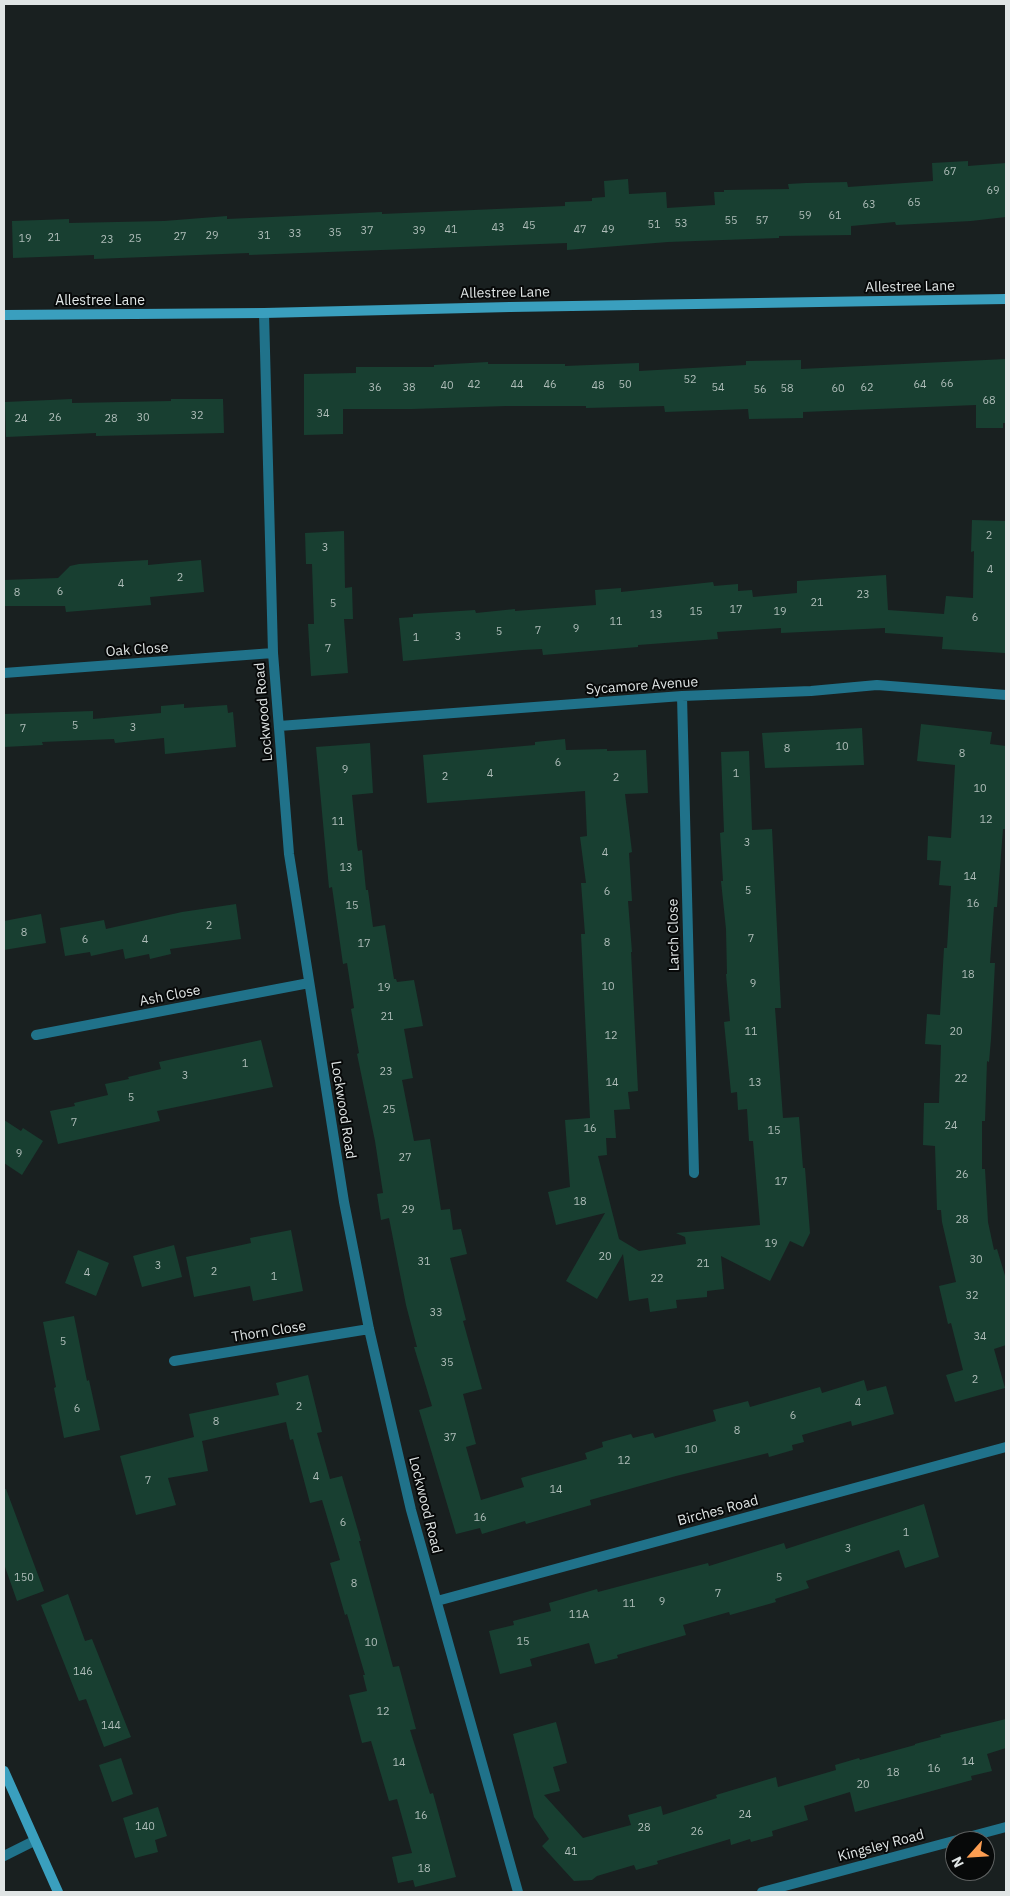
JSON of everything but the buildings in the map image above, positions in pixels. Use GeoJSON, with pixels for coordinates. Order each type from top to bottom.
{"type":"FeatureCollection","features":[{"type":"Feature","properties":{"kind":"street","name":"Allestree Lane"},"geometry":{"type":"LineString","coordinates":[[4,315],[264,313],[1006,299]]}},
{"type":"Feature","properties":{"kind":"street","name":"Lockwood Road"},"geometry":{"type":"LineString","coordinates":[[264,313],[273,653],[289,854],[344,1202],[369,1329],[411,1510],[518,1892]]}},
{"type":"Feature","properties":{"kind":"street","name":"Oak Close"},"geometry":{"type":"LineString","coordinates":[[4,673],[273,653]]}},
{"type":"Feature","properties":{"kind":"street","name":"Sycamore Avenue"},"geometry":{"type":"LineString","coordinates":[[279,726],[682,696],[811,691],[877,684],[1006,695]]}},
{"type":"Feature","properties":{"kind":"street","name":"Larch Close"},"geometry":{"type":"LineString","coordinates":[[682,696],[694,1174]]}},
{"type":"Feature","properties":{"kind":"street","name":"Ash Close"},"geometry":{"type":"LineString","coordinates":[[36,1035],[309,983]]}},
{"type":"Feature","properties":{"kind":"street","name":"Thorn Close"},"geometry":{"type":"LineString","coordinates":[[174,1361],[369,1329]]}},
{"type":"Feature","properties":{"kind":"street","name":"Birches Road"},"geometry":{"type":"LineString","coordinates":[[437,1601],[1006,1447]]}},
{"type":"Feature","properties":{"kind":"street"},"geometry":{"type":"LineString","coordinates":[[4,1771],[58,1892]]}},
{"type":"Feature","properties":{"kind":"street","name":"Kingsley Road"},"geometry":{"type":"LineString","coordinates":[[762,1892],[1006,1827]]}},
{"type":"Feature","properties":{"kind":"street"},"geometry":{"type":"LineString","coordinates":[[4,1856],[34,1841]]}}]}
